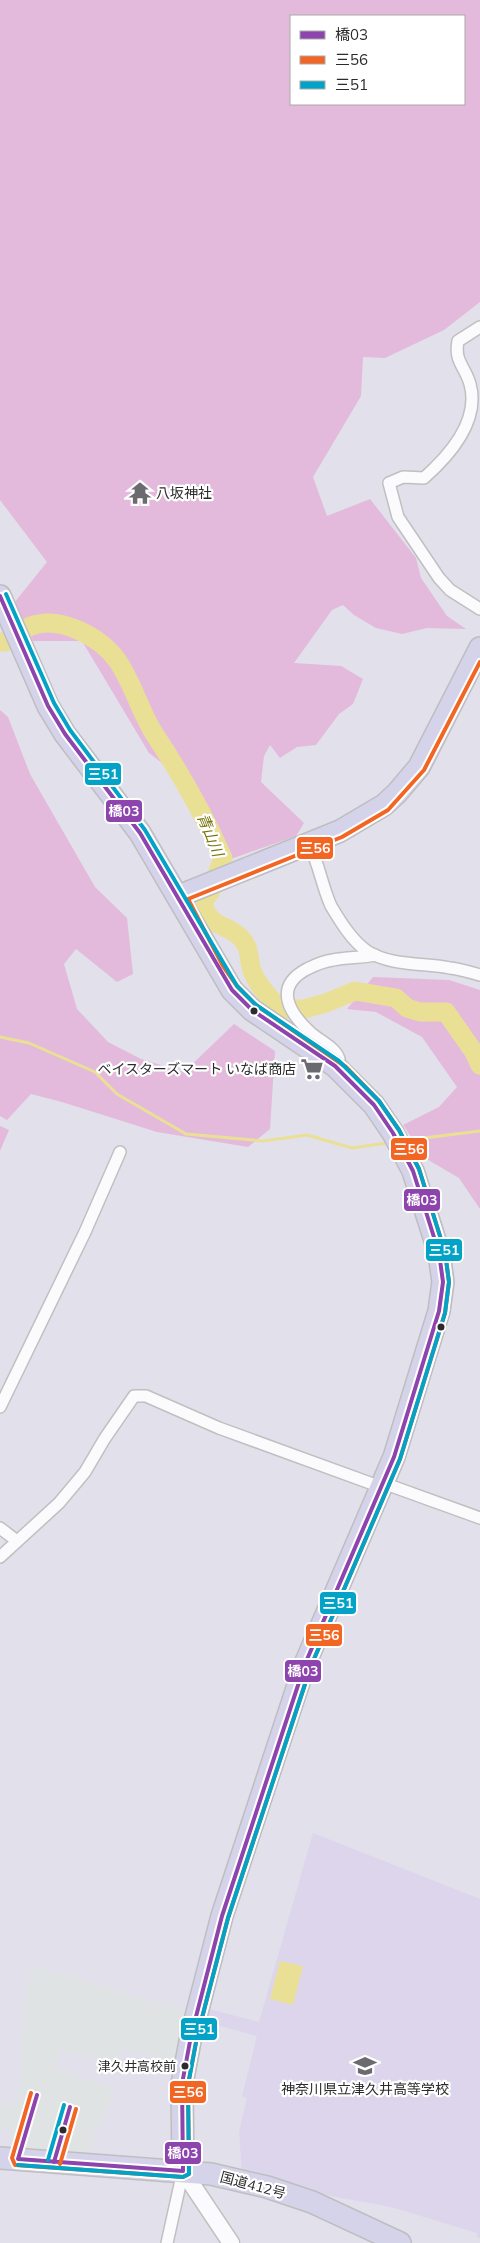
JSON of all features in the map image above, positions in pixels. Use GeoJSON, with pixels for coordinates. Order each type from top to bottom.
{"type":"FeatureCollection","features":[{"type":"Feature","properties":{"kind":"highway"},"geometry":{"type":"LineString","coordinates":[[0,596],[48,706],[64,734],[140,833],[179,896],[214,962],[232,990],[252,1010],[335,1066],[374,1106],[393,1133],[413,1171],[439,1253],[443,1282],[436,1320],[394,1457],[306,1664],[222,1916],[191,2036],[184,2074],[183,2171]]}},
{"type":"Feature","properties":{"kind":"highway"},"geometry":{"type":"LineString","coordinates":[[179,896],[340,831],[370,815],[397,793],[428,750],[480,648]]}},
{"type":"Feature","properties":{"kind":"highway","name":"国道412号"},"geometry":{"type":"LineString","coordinates":[[0,2158],[211,2174],[258,2185],[312,2202],[400,2243]]}},
{"type":"Feature","properties":{"kind":"street"},"geometry":{"type":"LineString","coordinates":[[480,327],[458,341],[456,354],[470,383],[473,397],[473,409],[468,427],[434,469],[424,478],[402,477],[389,484],[398,517],[439,578],[450,590],[480,609]]}},
{"type":"Feature","properties":{"kind":"street"},"geometry":{"type":"LineString","coordinates":[[309,844],[316,857],[330,903],[336,915],[353,938],[362,946],[375,955],[397,961],[451,968],[480,975]]}},
{"type":"Feature","properties":{"kind":"street"},"geometry":{"type":"LineString","coordinates":[[335,1066],[340,1059],[336,1053],[310,1033],[289,1005],[287,998],[288,987],[299,974],[326,961],[375,955]]}},
{"type":"Feature","properties":{"kind":"street"},"geometry":{"type":"LineString","coordinates":[[0,1407],[85,1232],[120,1152]]}},
{"type":"Feature","properties":{"kind":"street"},"geometry":{"type":"LineString","coordinates":[[0,1379],[10,1385]]}},
{"type":"Feature","properties":{"kind":"street"},"geometry":{"type":"LineString","coordinates":[[0,1558],[16,1541],[59,1503],[85,1472],[105,1438],[134,1396],[146,1396],[219,1428],[480,1518]]}},
{"type":"Feature","properties":{"kind":"street"},"geometry":{"type":"LineString","coordinates":[[0,1528],[16,1541]]}},
{"type":"Feature","properties":{"kind":"street"},"geometry":{"type":"LineString","coordinates":[[167,2243],[183,2171]]}},
{"type":"Feature","properties":{"kind":"street"},"geometry":{"type":"LineString","coordinates":[[183,2171],[231,2243]]}},
{"type":"Feature","properties":{"kind":"shaded area"},"geometry":{"type":"Polygon","coordinates":[[[0,0],[480,0],[480,302],[444,330],[385,358],[363,357],[361,396],[313,477],[327,516],[370,499],[416,558],[421,578],[447,616],[466,629],[427,628],[402,634],[376,628],[354,615],[343,605],[332,610],[294,663],[341,666],[363,679],[353,704],[339,714],[316,745],[297,747],[280,758],[270,745],[264,756],[261,782],[304,823],[296,836],[228,860],[191,785],[149,753],[82,641],[33,641],[14,603],[47,562],[0,500],[0,0]]]}},
{"type":"Feature","properties":{"kind":"shaded area"},"geometry":{"type":"Polygon","coordinates":[[[0,710],[8,717],[30,774],[95,887],[127,918],[133,974],[117,982],[76,949],[64,964],[77,1009],[108,1042],[141,1059],[184,1072],[234,1024],[275,1051],[270,1129],[248,1147],[157,1132],[31,1094],[7,1120],[0,1116],[0,710]]]}},
{"type":"Feature","properties":{"kind":"shaded area"},"geometry":{"type":"Polygon","coordinates":[[[373,977],[449,980],[480,990],[480,1209],[459,1178],[425,1158],[403,1125],[439,1107],[457,1087],[422,1037],[376,1012],[347,1009],[373,977]]]}},
{"type":"Feature","properties":{"kind":"shaded area"},"geometry":{"type":"Polygon","coordinates":[[[0,1126],[9,1130],[0,1151],[0,1126]]]}},
{"type":"Feature","properties":{"kind":"shaded area","name":"神奈川県立津久井高等学校"},"geometry":{"type":"Polygon","coordinates":[[[313,1833],[480,1899],[480,2238],[477,2237],[477,2233],[391,2207],[326,2195],[271,2176],[242,2170],[239,2132],[247,2098],[242,2096],[257,2036],[206,2022],[209,2009],[259,2022],[313,1833]]]}},
{"type":"Feature","properties":{"kind":"shaded area"},"geometry":{"type":"Polygon","coordinates":[[[280,1961],[303,1966],[293,2005],[270,1999],[280,1961]]]}},
{"type":"Feature","properties":{"kind":"shaded area"},"geometry":{"type":"Polygon","coordinates":[[[38,1967],[186,2012],[176,2063],[123,2048],[119,2063],[60,2049],[55,2068],[115,2089],[87,2155],[9,2150],[13,2130],[0,2128],[0,2103],[18,2105],[24,2017],[32,1970],[38,1967]]]}},
{"type":"Feature","properties":{"kind":"waterway","name":"青山川"},"geometry":{"type":"LineString","coordinates":[[0,642],[5,642],[31,626],[42,623],[54,623],[78,630],[90,636],[110,651],[117,660],[128,678],[145,717],[192,795],[223,858],[210,893],[202,902],[206,911],[214,922],[235,933],[244,942],[248,950],[254,976],[279,1009],[304,1009],[326,1003],[355,991],[396,998],[407,1008],[420,1012],[446,1012],[474,1052],[480,1065]]}},
{"type":"Feature","properties":{"kind":"waterway"},"geometry":{"type":"LineString","coordinates":[[0,1037],[29,1043],[95,1072],[117,1094],[186,1134],[263,1141],[307,1135],[352,1148],[387,1143]]}},
{"type":"Feature","properties":{"kind":"waterway"},"geometry":{"type":"LineString","coordinates":[[408,1140],[480,1131]]}},
{"type":"Feature","properties":{"kind":"transit line","name":"三51"},"geometry":{"type":"LineString","coordinates":[[6,594],[54,703],[70,730],[145,830],[237,986],[256,1005],[339,1061],[379,1101],[399,1130],[419,1169],[445,1252],[449,1282],[445,1313],[400,1459],[311,1666],[228,1918],[197,2037],[188,2085],[189,2174],[183,2177],[18,2165]]}},
{"type":"Feature","properties":{"kind":"transit line","name":"橋03"},"geometry":{"type":"LineString","coordinates":[[0,596],[48,706],[65,734],[140,833],[232,990],[252,1010],[335,1066],[374,1105],[393,1133],[413,1171],[439,1253],[443,1282],[439,1311],[394,1457],[305,1664],[222,1916],[191,2036],[182,2084],[183,2171],[18,2159],[37,2095]]}},
{"type":"Feature","properties":{"kind":"transit line","name":"三56"},"geometry":{"type":"LineString","coordinates":[[31,2093],[12,2158],[15,2165],[183,2177],[189,2174],[188,2085],[197,2037],[228,1918],[311,1666],[400,1459],[445,1313],[449,1282],[445,1252],[419,1169],[399,1130],[379,1101],[346,1067],[256,1005],[237,986],[223,966],[188,899],[342,837],[388,810],[424,770],[480,662]]}},
{"type":"Feature","properties":{"kind":"transit line","name":"三51"},"geometry":{"type":"LineString","coordinates":[[48,2160],[64,2105]]}},
{"type":"Feature","properties":{"kind":"transit line","name":"橋03"},"geometry":{"type":"LineString","coordinates":[[54,2162],[70,2107]]}},
{"type":"Feature","properties":{"kind":"transit line","name":"三56"},"geometry":{"type":"LineString","coordinates":[[60,2164],[76,2109]]}},
{"type":"Feature","properties":{"kind":"place","name":"八坂神社"},"geometry":{"type":"Point","coordinates":[140,493]}},
{"type":"Feature","properties":{"kind":"place","name":"ベイスターズマート いなば商店"},"geometry":{"type":"Point","coordinates":[312,1069]}},
{"type":"Feature","properties":{"kind":"place","name":"津久井高校前"},"geometry":{"type":"Point","coordinates":[185,2066]}},
{"type":"Feature","properties":{"kind":"place","name":"神奈川県立津久井高等学校"},"geometry":{"type":"Point","coordinates":[365,2066]}}]}
